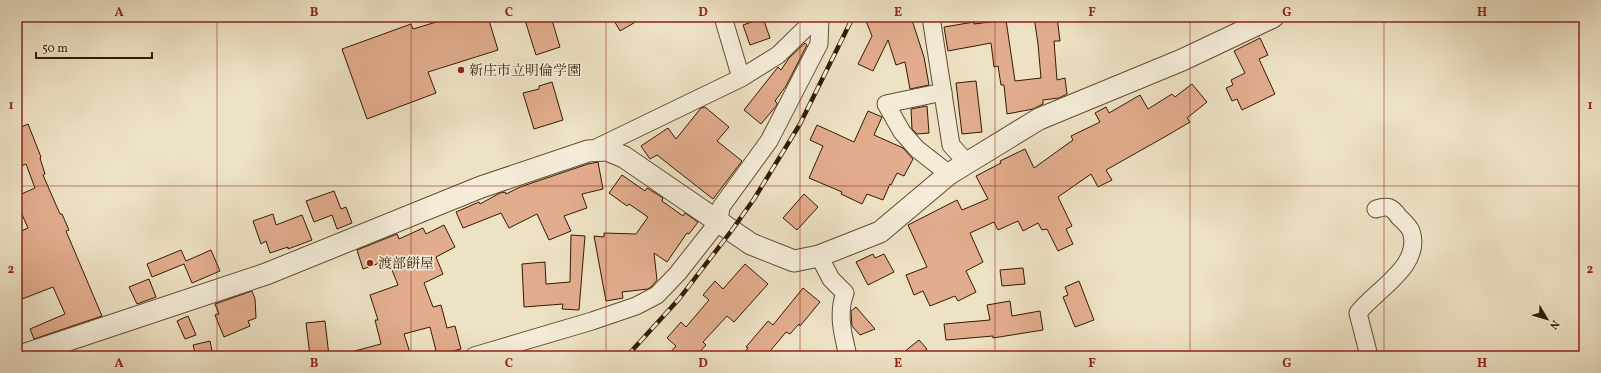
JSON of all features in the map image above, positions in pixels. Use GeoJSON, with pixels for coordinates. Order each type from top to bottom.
{"type":"FeatureCollection","features":[{"type":"Feature","properties":{"kind":"street"},"geometry":{"type":"LineString","coordinates":[[723,17],[741,78]]}},
{"type":"Feature","properties":{"kind":"street"},"geometry":{"type":"LineString","coordinates":[[20,356],[266,274],[481,187],[588,151],[741,78],[778,54],[817,17]]}},
{"type":"Feature","properties":{"kind":"street"},"geometry":{"type":"LineString","coordinates":[[474,356],[592,321],[636,306],[657,295],[678,273],[719,221],[721,207],[768,141],[819,44],[820,17]]}},
{"type":"Feature","properties":{"kind":"street"},"geometry":{"type":"LineString","coordinates":[[931,17],[952,145],[967,163]]}},
{"type":"Feature","properties":{"kind":"street"},"geometry":{"type":"LineString","coordinates":[[588,151],[607,150],[624,157],[751,244],[794,261],[819,256],[880,232],[949,174],[1039,119],[1182,60],[1273,17]]}},
{"type":"Feature","properties":{"kind":"street"},"geometry":{"type":"LineString","coordinates":[[943,92],[886,104],[902,132],[918,149],[949,174]]}},
{"type":"Feature","properties":{"kind":"street"},"geometry":{"type":"LineString","coordinates":[[1369,356],[1358,313],[1363,306],[1398,273],[1406,263],[1412,240],[1410,230],[1394,210],[1385,206],[1376,209]]}},
{"type":"Feature","properties":{"kind":"street"},"geometry":{"type":"LineString","coordinates":[[819,256],[831,279],[845,293],[841,304],[841,324],[848,356]]}},
{"type":"Feature","properties":{"kind":"building"},"geometry":{"type":"Polygon","coordinates":[[[453,17],[488,17],[498,50],[428,72],[436,93],[367,119],[342,49],[411,24],[413,29],[453,17]]]}},
{"type":"Feature","properties":{"kind":"building"},"geometry":{"type":"Polygon","coordinates":[[[524,17],[551,17],[560,47],[536,55],[524,17]]]}},
{"type":"Feature","properties":{"kind":"building"},"geometry":{"type":"Polygon","coordinates":[[[612,17],[644,17],[620,31],[612,17]]]}},
{"type":"Feature","properties":{"kind":"building"},"geometry":{"type":"Polygon","coordinates":[[[877,17],[911,17],[924,57],[929,85],[910,89],[905,62],[896,65],[888,40],[873,71],[858,64],[872,36],[866,21],[877,17]]]}},
{"type":"Feature","properties":{"kind":"building"},"geometry":{"type":"Polygon","coordinates":[[[1034,17],[1057,17],[1060,41],[1054,41],[1057,80],[1065,78],[1067,94],[1059,98],[1043,100],[1043,104],[1033,109],[1007,114],[1004,85],[1001,85],[998,66],[994,67],[991,43],[948,51],[944,27],[974,22],[974,24],[1006,20],[1015,81],[1041,78],[1034,17]]]}},
{"type":"Feature","properties":{"kind":"building"},"geometry":{"type":"Polygon","coordinates":[[[763,18],[770,38],[750,45],[743,25],[763,18]]]}},
{"type":"Feature","properties":{"kind":"building"},"geometry":{"type":"Polygon","coordinates":[[[1260,38],[1268,55],[1259,59],[1275,94],[1242,110],[1237,99],[1232,101],[1226,88],[1233,85],[1231,80],[1245,73],[1234,51],[1260,38]]]}},
{"type":"Feature","properties":{"kind":"building"},"geometry":{"type":"Polygon","coordinates":[[[805,43],[807,45],[786,86],[775,101],[777,105],[761,124],[744,110],[778,67],[781,70],[789,58],[805,43]]]}},
{"type":"Feature","properties":{"kind":"building"},"geometry":{"type":"Polygon","coordinates":[[[976,81],[982,132],[962,134],[956,83],[976,81]]]}},
{"type":"Feature","properties":{"kind":"building"},"geometry":{"type":"Polygon","coordinates":[[[552,82],[563,120],[534,129],[523,93],[539,89],[539,86],[552,82]]]}},
{"type":"Feature","properties":{"kind":"building"},"geometry":{"type":"Polygon","coordinates":[[[1192,84],[1207,102],[1187,118],[1190,122],[1106,170],[1112,180],[1098,187],[1091,174],[1058,197],[1072,226],[1066,229],[1073,244],[1058,251],[1047,229],[1042,230],[1038,223],[1023,231],[1018,221],[998,230],[994,222],[970,233],[983,262],[966,271],[976,292],[958,301],[955,296],[930,306],[923,291],[914,295],[906,275],[927,267],[908,225],[957,200],[962,210],[988,199],[976,176],[1001,163],[1000,161],[1025,149],[1034,168],[1073,140],[1071,136],[1100,122],[1095,113],[1106,107],[1109,113],[1140,95],[1148,109],[1172,94],[1175,97],[1192,84]]]}},
{"type":"Feature","properties":{"kind":"building"},"geometry":{"type":"Polygon","coordinates":[[[927,106],[929,133],[917,134],[912,129],[911,109],[927,106]]]}},
{"type":"Feature","properties":{"kind":"building"},"geometry":{"type":"Polygon","coordinates":[[[705,107],[729,127],[717,141],[742,161],[713,199],[657,155],[650,159],[641,146],[668,128],[676,139],[701,108],[705,107]]]}},
{"type":"Feature","properties":{"kind":"building"},"geometry":{"type":"Polygon","coordinates":[[[868,111],[882,117],[874,135],[903,148],[913,159],[904,176],[897,173],[883,200],[867,194],[862,204],[841,194],[842,192],[809,178],[823,146],[810,140],[817,125],[854,142],[868,111]]]}},
{"type":"Feature","properties":{"kind":"building"},"geometry":{"type":"Polygon","coordinates":[[[28,124],[41,157],[40,158],[45,174],[43,175],[60,214],[62,214],[69,230],[66,231],[102,316],[34,339],[30,329],[65,314],[53,287],[17,301],[17,233],[28,228],[17,203],[17,196],[35,188],[26,164],[17,168],[17,129],[28,124]]]}},
{"type":"Feature","properties":{"kind":"building"},"geometry":{"type":"Polygon","coordinates":[[[598,162],[603,189],[582,194],[587,208],[564,216],[571,231],[549,240],[537,214],[509,228],[501,213],[463,228],[456,212],[479,202],[480,204],[500,193],[505,192],[506,194],[520,187],[598,162]]]}},
{"type":"Feature","properties":{"kind":"building"},"geometry":{"type":"Polygon","coordinates":[[[622,175],[645,191],[647,188],[663,198],[662,201],[683,216],[685,213],[698,222],[689,234],[687,233],[667,262],[654,253],[657,280],[651,287],[648,289],[622,292],[623,298],[606,301],[594,236],[604,237],[604,233],[636,234],[648,217],[629,204],[627,206],[609,193],[622,175]]]}},
{"type":"Feature","properties":{"kind":"building"},"geometry":{"type":"Polygon","coordinates":[[[334,191],[341,209],[346,207],[352,223],[337,229],[332,215],[314,222],[306,201],[334,191]]]}},
{"type":"Feature","properties":{"kind":"building"},"geometry":{"type":"Polygon","coordinates":[[[804,194],[818,207],[797,230],[783,218],[804,194]]]}},
{"type":"Feature","properties":{"kind":"building"},"geometry":{"type":"Polygon","coordinates":[[[273,214],[276,225],[302,215],[312,240],[288,249],[288,247],[270,253],[266,241],[261,244],[253,221],[273,214]]]}},
{"type":"Feature","properties":{"kind":"building"},"geometry":{"type":"Polygon","coordinates":[[[444,225],[455,247],[436,257],[443,274],[424,283],[433,307],[441,305],[447,328],[455,326],[461,349],[437,355],[430,327],[404,334],[411,356],[351,356],[351,352],[381,344],[375,320],[378,320],[370,295],[398,285],[388,260],[363,269],[357,250],[397,234],[399,239],[423,228],[426,234],[444,225]]]}},
{"type":"Feature","properties":{"kind":"building"},"geometry":{"type":"Polygon","coordinates":[[[571,235],[585,236],[579,310],[562,309],[563,304],[524,307],[522,264],[545,262],[546,284],[570,282],[571,235]]]}},
{"type":"Feature","properties":{"kind":"building"},"geometry":{"type":"Polygon","coordinates":[[[181,250],[186,261],[211,250],[220,271],[192,283],[184,264],[152,277],[147,264],[181,250]]]}},
{"type":"Feature","properties":{"kind":"building"},"geometry":{"type":"Polygon","coordinates":[[[873,254],[875,258],[884,254],[894,272],[868,285],[856,262],[873,254]]]}},
{"type":"Feature","properties":{"kind":"building"},"geometry":{"type":"Polygon","coordinates":[[[745,264],[768,284],[734,322],[727,316],[703,342],[706,345],[696,356],[667,356],[676,346],[667,338],[681,322],[686,327],[709,300],[703,295],[715,281],[723,289],[745,264]]]}},
{"type":"Feature","properties":{"kind":"building"},"geometry":{"type":"Polygon","coordinates":[[[1023,268],[1025,284],[1002,286],[1000,270],[1023,268]]]}},
{"type":"Feature","properties":{"kind":"building"},"geometry":{"type":"Polygon","coordinates":[[[149,279],[156,297],[137,304],[129,287],[149,279]]]}},
{"type":"Feature","properties":{"kind":"building"},"geometry":{"type":"Polygon","coordinates":[[[1079,281],[1094,320],[1075,327],[1063,297],[1068,295],[1065,287],[1079,281]]]}},
{"type":"Feature","properties":{"kind":"building"},"geometry":{"type":"Polygon","coordinates":[[[803,288],[820,302],[800,326],[799,324],[790,334],[786,332],[766,356],[741,356],[748,348],[746,347],[768,321],[773,325],[803,288]]]}},
{"type":"Feature","properties":{"kind":"building"},"geometry":{"type":"Polygon","coordinates":[[[252,291],[255,299],[256,318],[248,321],[250,326],[224,337],[215,315],[219,314],[215,304],[252,291]]]}},
{"type":"Feature","properties":{"kind":"building"},"geometry":{"type":"Polygon","coordinates":[[[1010,301],[1012,316],[1040,311],[1043,330],[993,338],[993,336],[946,340],[944,324],[990,320],[987,305],[1010,301]]]}},
{"type":"Feature","properties":{"kind":"building"},"geometry":{"type":"Polygon","coordinates":[[[856,307],[875,329],[860,335],[852,326],[851,311],[856,307]]]}},
{"type":"Feature","properties":{"kind":"building"},"geometry":{"type":"Polygon","coordinates":[[[188,316],[196,335],[185,339],[177,321],[188,316]]]}},
{"type":"Feature","properties":{"kind":"building"},"geometry":{"type":"Polygon","coordinates":[[[325,321],[329,356],[310,356],[306,323],[325,321]]]}},
{"type":"Feature","properties":{"kind":"building"},"geometry":{"type":"Polygon","coordinates":[[[919,340],[927,349],[919,356],[899,356],[919,340]]]}},
{"type":"Feature","properties":{"kind":"building"},"geometry":{"type":"Polygon","coordinates":[[[210,341],[213,356],[196,356],[193,345],[210,341]]]}},
{"type":"Feature","properties":{"kind":"railway"},"geometry":{"type":"LineString","coordinates":[[627,356],[679,299],[754,199],[800,124],[853,17]]}},
{"type":"Feature","properties":{"kind":"place","name":"新庄市立明倫学園"},"geometry":{"type":"Point","coordinates":[461,70]}},
{"type":"Feature","properties":{"kind":"place","name":"渡部餅屋"},"geometry":{"type":"Point","coordinates":[370,263]}}]}
